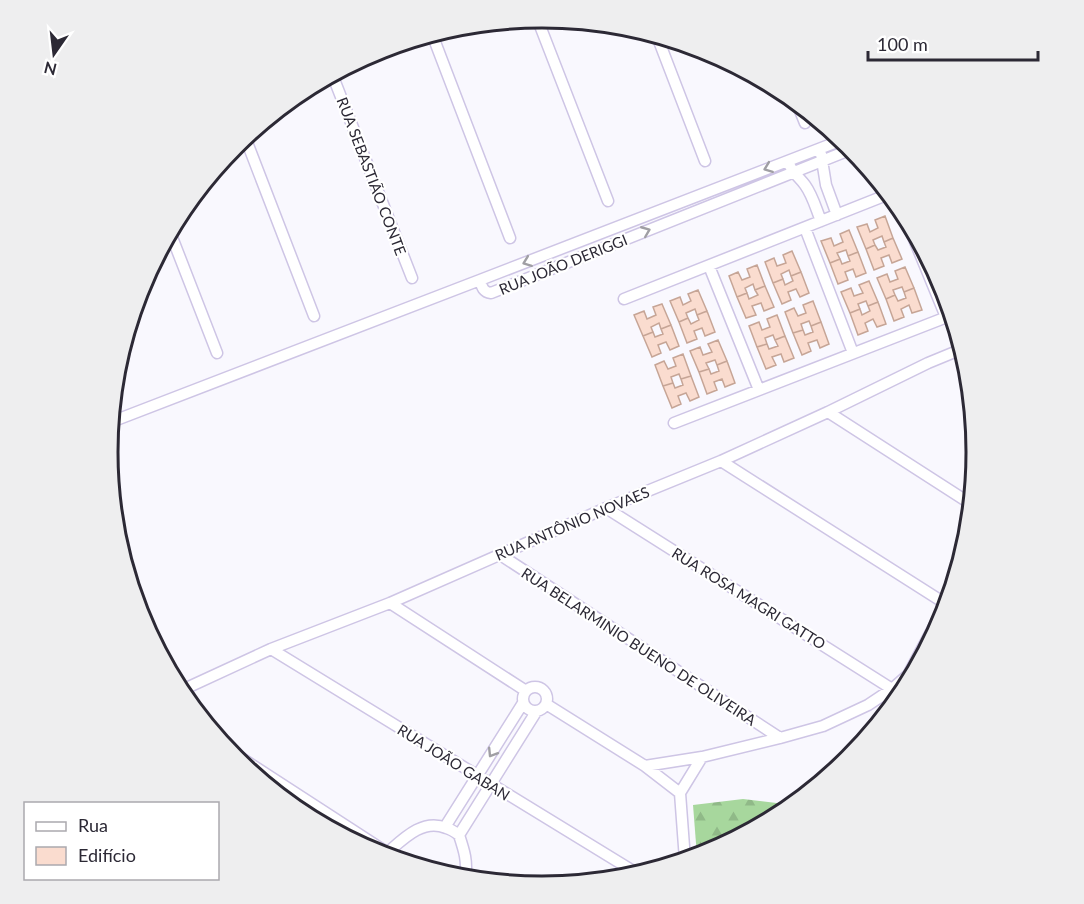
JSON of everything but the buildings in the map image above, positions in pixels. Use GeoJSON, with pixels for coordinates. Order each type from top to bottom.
{"type":"FeatureCollection","features":[{"type":"Feature","properties":{"kind":"street"},"geometry":{"type":"LineString","coordinates":[[541,28],[608,201]]}},
{"type":"Feature","properties":{"kind":"street"},"geometry":{"type":"LineString","coordinates":[[435,42],[510,238]]}},
{"type":"Feature","properties":{"kind":"street"},"geometry":{"type":"LineString","coordinates":[[661,46],[705,161]]}},
{"type":"Feature","properties":{"kind":"street","name":"RUA SEBASTIÃO CONTE"},"geometry":{"type":"LineString","coordinates":[[336,82],[412,278]]}},
{"type":"Feature","properties":{"kind":"street"},"geometry":{"type":"LineString","coordinates":[[803,119],[805,123]]}},
{"type":"Feature","properties":{"kind":"street","name":"RUA JOÃO DERIGGI"},"geometry":{"type":"LineString","coordinates":[[831,144],[480,280],[483,290],[491,293],[841,153]]}},
{"type":"Feature","properties":{"kind":"street"},"geometry":{"type":"LineString","coordinates":[[248,148],[314,316]]}},
{"type":"Feature","properties":{"kind":"street"},"geometry":{"type":"LineString","coordinates":[[820,148],[826,185],[837,215]]}},
{"type":"Feature","properties":{"kind":"street"},"geometry":{"type":"LineString","coordinates":[[788,160],[793,172],[810,193],[821,221]]}},
{"type":"Feature","properties":{"kind":"street"},"geometry":{"type":"LineString","coordinates":[[624,299],[880,197]]}},
{"type":"Feature","properties":{"kind":"street"},"geometry":{"type":"LineString","coordinates":[[805,228],[853,353]]}},
{"type":"Feature","properties":{"kind":"street"},"geometry":{"type":"LineString","coordinates":[[174,242],[217,353]]}},
{"type":"Feature","properties":{"kind":"street"},"geometry":{"type":"LineString","coordinates":[[708,266],[759,390]]}},
{"type":"Feature","properties":{"kind":"street"},"geometry":{"type":"LineString","coordinates":[[120,419],[480,280]]}},
{"type":"Feature","properties":{"kind":"street"},"geometry":{"type":"LineString","coordinates":[[674,423],[944,318]]}},
{"type":"Feature","properties":{"kind":"street","name":"RUA ANTÔNIO NOVAES"},"geometry":{"type":"LineString","coordinates":[[190,687],[271,649],[390,603],[606,508],[721,461],[953,353]]}},
{"type":"Feature","properties":{"kind":"street"},"geometry":{"type":"LineString","coordinates":[[828,412],[963,499]]}},
{"type":"Feature","properties":{"kind":"street"},"geometry":{"type":"LineString","coordinates":[[721,461],[939,597]]}},
{"type":"Feature","properties":{"kind":"street","name":"RUA ROSA MAGRI GATTO"},"geometry":{"type":"LineString","coordinates":[[606,508],[892,689]]}},
{"type":"Feature","properties":{"kind":"street","name":"RUA BELARMINIO BUENO DE OLIVEIRA"},"geometry":{"type":"LineString","coordinates":[[499,554],[780,738]]}},
{"type":"Feature","properties":{"kind":"street"},"geometry":{"type":"LineString","coordinates":[[390,603],[526,691]]}},
{"type":"Feature","properties":{"kind":"street","name":"RUA JOÃO GABAN"},"geometry":{"type":"LineString","coordinates":[[271,649],[626,867]]}},
{"type":"Feature","properties":{"kind":"street"},"geometry":{"type":"LineString","coordinates":[[459,835],[536,712],[544,708],[546,704],[547,696],[542,689],[533,687],[526,691],[522,698],[528,710],[536,712]]}},
{"type":"Feature","properties":{"kind":"street"},"geometry":{"type":"LineString","coordinates":[[645,766],[702,757],[823,726],[867,705],[892,689]]}},
{"type":"Feature","properties":{"kind":"street"},"geometry":{"type":"LineString","coordinates":[[445,827],[523,703]]}},
{"type":"Feature","properties":{"kind":"street"},"geometry":{"type":"LineString","coordinates":[[546,704],[645,766],[680,793]]}},
{"type":"Feature","properties":{"kind":"street"},"geometry":{"type":"LineString","coordinates":[[684,851],[680,793],[702,757]]}},
{"type":"Feature","properties":{"kind":"street"},"geometry":{"type":"LineString","coordinates":[[273,779],[355,832]]}},
{"type":"Feature","properties":{"kind":"street"},"geometry":{"type":"LineString","coordinates":[[396,849],[402,839],[415,830],[430,825],[445,827],[459,835],[466,854],[467,868]]}},
{"type":"Feature","properties":{"kind":"green space"},"geometry":{"type":"Polygon","coordinates":[[[743,799],[778,803],[754,819],[696,846],[693,805],[743,799]]]}}]}
